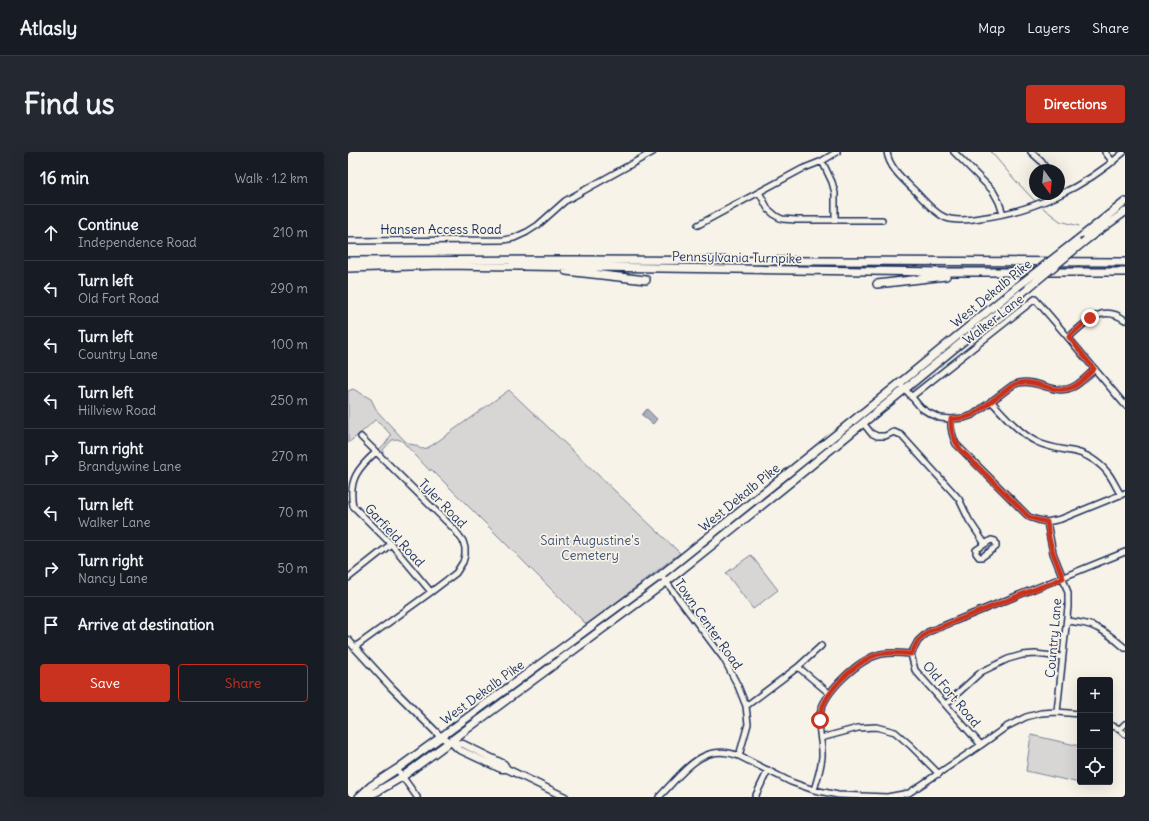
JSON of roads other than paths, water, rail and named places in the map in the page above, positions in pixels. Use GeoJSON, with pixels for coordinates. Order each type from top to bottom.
{"type":"FeatureCollection","features":[{"type":"Feature","properties":{"kind":"highway","name":"West Dekalb Pike"},"geometry":{"type":"LineString","coordinates":[[359,797],[371,786],[442,737],[661,575],[1017,287],[1125,202]]}},
{"type":"Feature","properties":{"kind":"highway","name":"West Dekalb Pike"},"geometry":{"type":"LineString","coordinates":[[365,797],[402,777],[451,742],[666,582],[782,489],[862,422],[905,389],[1086,240],[1125,212]]}},
{"type":"Feature","properties":{"kind":"highway","name":"Pennsylvania Turnpike"},"geometry":{"type":"LineString","coordinates":[[348,261],[576,260],[1125,262]]}},
{"type":"Feature","properties":{"kind":"highway","name":"Pennsylvania Turnpike"},"geometry":{"type":"LineString","coordinates":[[348,268],[442,265],[992,272],[1125,272]]}},
{"type":"Feature","properties":{"kind":"highway"},"geometry":{"type":"LineString","coordinates":[[530,267],[646,280]]}},
{"type":"Feature","properties":{"kind":"highway"},"geometry":{"type":"LineString","coordinates":[[877,284],[941,276],[992,272]]}},
{"type":"Feature","properties":{"kind":"highway"},"geometry":{"type":"LineString","coordinates":[[565,658],[567,652],[580,635]]}},
{"type":"Feature","properties":{"kind":"highway"},"geometry":{"type":"LineString","coordinates":[[542,674],[561,654],[563,647]]}},
{"type":"Feature","properties":{"kind":"main road"},"geometry":{"type":"LineString","coordinates":[[348,640],[391,687],[442,737],[451,742],[458,749],[501,769],[507,769],[565,797]]}},
{"type":"Feature","properties":{"kind":"street","name":"Hansen Access Road"},"geometry":{"type":"LineString","coordinates":[[348,241],[504,240],[514,238],[538,225],[565,201],[653,152]]}},
{"type":"Feature","properties":{"kind":"street"},"geometry":{"type":"LineString","coordinates":[[698,225],[802,168],[822,161],[837,152]]}},
{"type":"Feature","properties":{"kind":"street"},"geometry":{"type":"LineString","coordinates":[[887,152],[889,161],[900,176],[935,211],[944,217],[957,220],[985,218],[1019,210],[1046,200]]}},
{"type":"Feature","properties":{"kind":"street"},"geometry":{"type":"LineString","coordinates":[[954,152],[993,192],[999,202],[1002,214]]}},
{"type":"Feature","properties":{"kind":"street"},"geometry":{"type":"LineString","coordinates":[[1031,152],[1043,164]]}},
{"type":"Feature","properties":{"kind":"street"},"geometry":{"type":"LineString","coordinates":[[1105,152],[1113,162]]}},
{"type":"Feature","properties":{"kind":"street"},"geometry":{"type":"LineString","coordinates":[[1065,192],[1093,177],[1124,152]]}},
{"type":"Feature","properties":{"kind":"street"},"geometry":{"type":"LineString","coordinates":[[822,161],[832,182],[835,193],[835,220]]}},
{"type":"Feature","properties":{"kind":"street"},"geometry":{"type":"LineString","coordinates":[[759,192],[768,209],[782,219],[882,220]]}},
{"type":"Feature","properties":{"kind":"street","name":"Walker Lane"},"geometry":{"type":"LineString","coordinates":[[911,397],[1035,299],[1069,337],[1125,405]]}},
{"type":"Feature","properties":{"kind":"street"},"geometry":{"type":"LineString","coordinates":[[1069,337],[1090,318],[1101,314],[1112,314],[1125,320]]}},
{"type":"Feature","properties":{"kind":"street"},"geometry":{"type":"LineString","coordinates":[[900,383],[921,408],[940,418],[951,419],[964,418],[973,415],[1018,382],[1033,383],[1057,389],[1065,389],[1073,387],[1094,369]]}},
{"type":"Feature","properties":{"kind":"street"},"geometry":{"type":"LineString","coordinates":[[951,419],[950,426],[956,444],[1029,517],[1047,522],[1061,519],[1123,494],[1100,464],[1078,452],[1050,446],[1029,438],[991,402]]}},
{"type":"Feature","properties":{"kind":"street"},"geometry":{"type":"LineString","coordinates":[[862,422],[871,433],[877,436],[885,436],[894,432],[901,435],[959,498],[969,520],[985,544]]}},
{"type":"Feature","properties":{"kind":"street","name":"Tyler Road"},"geometry":{"type":"LineString","coordinates":[[355,647],[456,573],[463,562],[465,555],[463,541],[455,530],[361,437]]}},
{"type":"Feature","properties":{"kind":"street","name":"Garfield Road"},"geometry":{"type":"LineString","coordinates":[[376,452],[354,473],[351,480],[348,493],[353,506],[391,544],[431,592]]}},
{"type":"Feature","properties":{"kind":"street","name":"Country Lane"},"geometry":{"type":"LineString","coordinates":[[1047,522],[1053,553],[1068,592],[1067,621],[1057,712]]}},
{"type":"Feature","properties":{"kind":"street"},"geometry":{"type":"LineString","coordinates":[[348,578],[391,544]]}},
{"type":"Feature","properties":{"kind":"street","name":"Old Fort Road"},"geometry":{"type":"LineString","coordinates":[[981,745],[915,670],[911,654],[918,641],[928,632],[1125,552]]}},
{"type":"Feature","properties":{"kind":"street","name":"Town Center Road"},"geometry":{"type":"LineString","coordinates":[[661,575],[724,659],[738,686],[746,706],[748,724],[739,756]]}},
{"type":"Feature","properties":{"kind":"street"},"geometry":{"type":"LineString","coordinates":[[1067,621],[1083,623],[1097,628],[1109,635],[1125,648]]}},
{"type":"Feature","properties":{"kind":"street"},"geometry":{"type":"LineString","coordinates":[[746,706],[798,667],[821,646]]}},
{"type":"Feature","properties":{"kind":"street"},"geometry":{"type":"LineString","coordinates":[[814,790],[822,757],[819,727],[820,714],[823,703],[830,692],[843,678],[867,660],[880,654],[911,654]]}},
{"type":"Feature","properties":{"kind":"street"},"geometry":{"type":"LineString","coordinates":[[946,704],[981,672],[1008,659],[1022,655],[1035,654],[1062,657]]}},
{"type":"Feature","properties":{"kind":"street"},"geometry":{"type":"LineString","coordinates":[[798,667],[830,692]]}},
{"type":"Feature","properties":{"kind":"street"},"geometry":{"type":"LineString","coordinates":[[659,797],[689,766],[701,757],[710,753],[720,752],[739,756],[791,782],[814,790],[838,795],[863,797],[910,795],[1006,727],[1022,719],[1041,713],[1057,712],[1077,714]]}},
{"type":"Feature","properties":{"kind":"street"},"geometry":{"type":"LineString","coordinates":[[1120,729],[1125,724]]}},
{"type":"Feature","properties":{"kind":"street"},"geometry":{"type":"LineString","coordinates":[[1113,726],[1120,729],[1125,734]]}},
{"type":"Feature","properties":{"kind":"street"},"geometry":{"type":"LineString","coordinates":[[821,738],[858,728],[876,727],[895,732],[939,774]]}},
{"type":"Feature","properties":{"kind":"street"},"geometry":{"type":"LineString","coordinates":[[397,769],[417,797]]}},
{"type":"Feature","properties":{"kind":"street"},"geometry":{"type":"LineString","coordinates":[[755,797],[768,770]]}},
{"type":"Feature","properties":{"kind":"waterway"},"geometry":{"type":"LineString","coordinates":[[991,152],[1035,201]]}},
{"type":"Feature","properties":{"kind":"waterway"},"geometry":{"type":"LineString","coordinates":[[1043,208],[1060,221],[1079,226]]}},
{"type":"Feature","properties":{"kind":"park label","name":"Saint Augustine's Cemetery"},"geometry":{"type":"Point","coordinates":[590,548]}}]}
